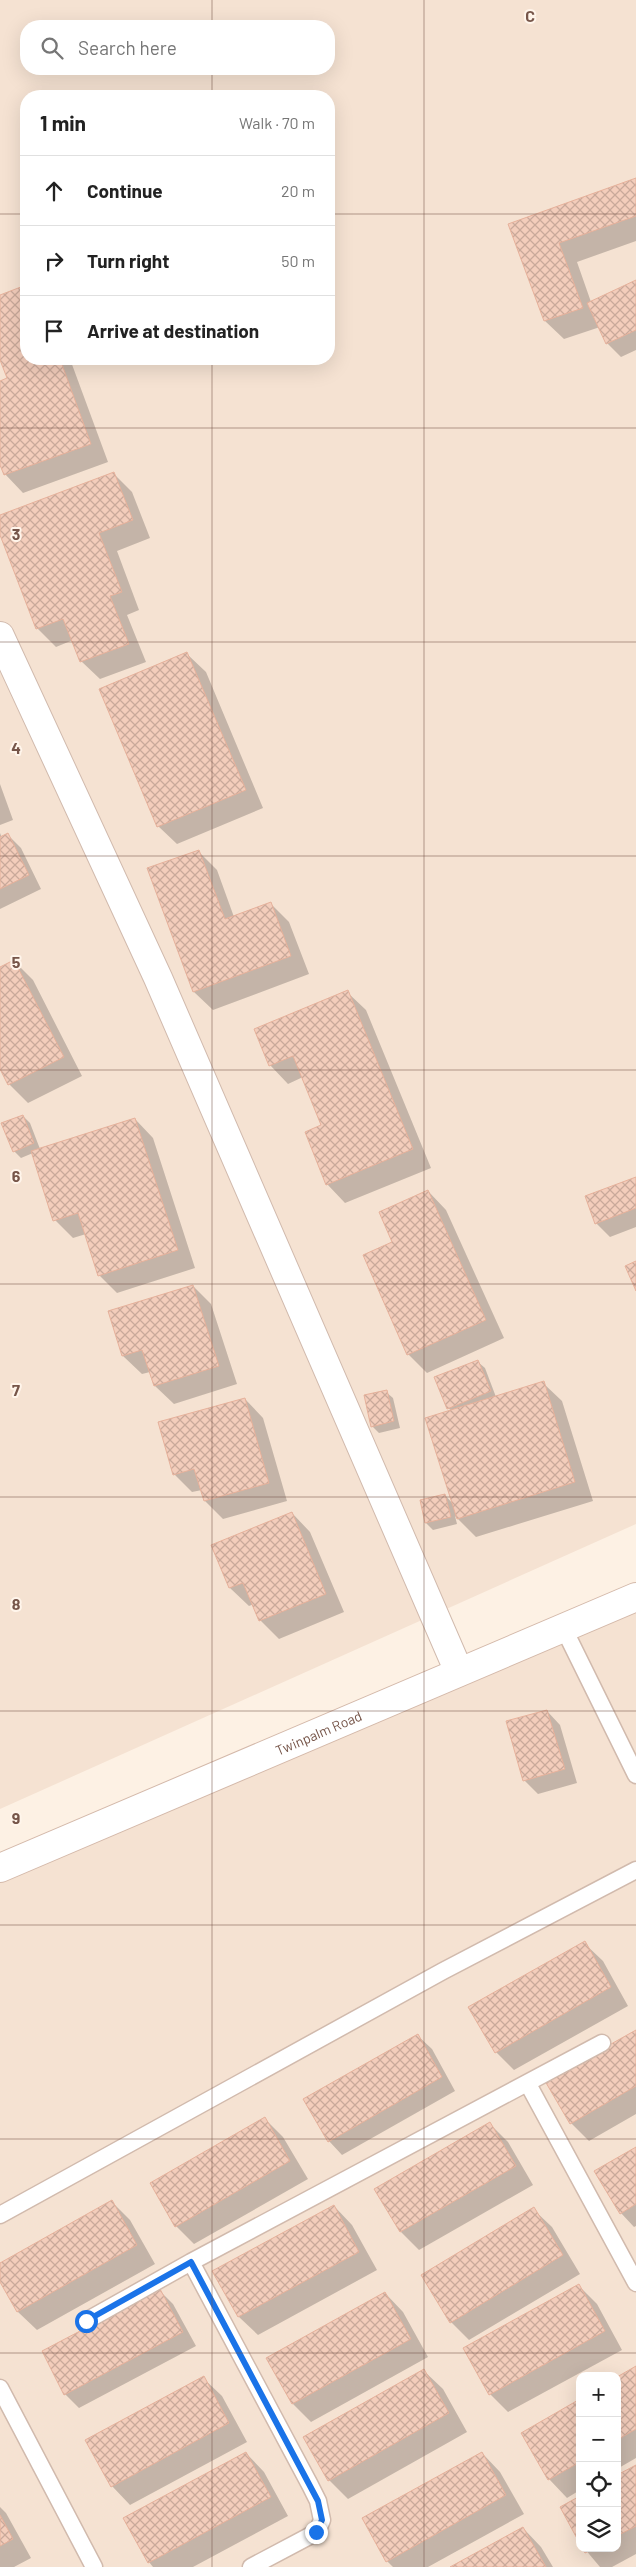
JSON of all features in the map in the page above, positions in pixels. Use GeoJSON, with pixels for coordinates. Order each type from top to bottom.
{"type":"FeatureCollection","features":[{"type":"Feature","properties":{"kind":"street"},"geometry":{"type":"LineString","coordinates":[[0,636],[158,978],[459,1672]]}},
{"type":"Feature","properties":{"kind":"street","name":"Twinpalm Road"},"geometry":{"type":"LineString","coordinates":[[0,1868],[636,1597]]}},
{"type":"Feature","properties":{"kind":"lane"},"geometry":{"type":"LineString","coordinates":[[564,1629],[636,1775]]}},
{"type":"Feature","properties":{"kind":"lane"},"geometry":{"type":"LineString","coordinates":[[0,2215],[443,1972],[636,1870]]}},
{"type":"Feature","properties":{"kind":"lane"},"geometry":{"type":"LineString","coordinates":[[86,2321],[191,2262],[602,2043]]}},
{"type":"Feature","properties":{"kind":"lane"},"geometry":{"type":"LineString","coordinates":[[528,2084],[636,2283]]}},
{"type":"Feature","properties":{"kind":"lane"},"geometry":{"type":"LineString","coordinates":[[191,2262],[314,2493],[322,2520],[316,2532],[251,2567]]}},
{"type":"Feature","properties":{"kind":"lane"},"geometry":{"type":"LineString","coordinates":[[0,2388],[94,2567]]}},
{"type":"Feature","properties":{"kind":"shaded area"},"geometry":{"type":"Polygon","coordinates":[[[0,0],[636,0],[636,1524],[0,1809],[0,0]]]}},
{"type":"Feature","properties":{"kind":"shaded area"},"geometry":{"type":"Polygon","coordinates":[[[636,1597],[636,2567],[0,2567],[0,1868],[636,1597]]]}},
{"type":"Feature","properties":{"kind":"building"},"geometry":{"type":"Polygon","coordinates":[[[636,178],[636,216],[559,243],[583,308],[544,321],[508,224],[636,178]]]}},
{"type":"Feature","properties":{"kind":"building"},"geometry":{"type":"Polygon","coordinates":[[[636,280],[636,330],[606,344],[587,303],[636,280]]]}},
{"type":"Feature","properties":{"kind":"building"},"geometry":{"type":"Polygon","coordinates":[[[20,287],[20,365],[62,365],[91,444],[4,475],[0,465],[0,381],[7,378],[0,360],[0,295],[20,287]]]}},
{"type":"Feature","properties":{"kind":"building"},"geometry":{"type":"Polygon","coordinates":[[[114,472],[133,520],[99,533],[122,592],[110,596],[129,644],[80,662],[63,619],[36,629],[0,535],[0,515],[114,472]]]}},
{"type":"Feature","properties":{"kind":"building"},"geometry":{"type":"Polygon","coordinates":[[[187,652],[246,790],[157,827],[99,689],[187,652]]]}},
{"type":"Feature","properties":{"kind":"building"},"geometry":{"type":"Polygon","coordinates":[[[8,833],[29,875],[0,889],[0,837],[8,833]]]}},
{"type":"Feature","properties":{"kind":"building"},"geometry":{"type":"Polygon","coordinates":[[[199,850],[225,919],[271,902],[291,956],[193,992],[147,868],[199,850]]]}},
{"type":"Feature","properties":{"kind":"building"},"geometry":{"type":"Polygon","coordinates":[[[14,960],[64,1057],[8,1085],[0,1069],[0,967],[14,960]]]}},
{"type":"Feature","properties":{"kind":"building"},"geometry":{"type":"Polygon","coordinates":[[[348,990],[413,1149],[326,1185],[305,1132],[321,1125],[293,1056],[269,1066],[254,1029],[348,990]]]}},
{"type":"Feature","properties":{"kind":"building"},"geometry":{"type":"Polygon","coordinates":[[[23,1115],[34,1143],[13,1152],[1,1123],[23,1115]]]}},
{"type":"Feature","properties":{"kind":"building"},"geometry":{"type":"Polygon","coordinates":[[[135,1118],[178,1250],[98,1276],[78,1213],[53,1221],[31,1151],[135,1118]]]}},
{"type":"Feature","properties":{"kind":"building"},"geometry":{"type":"Polygon","coordinates":[[[636,1177],[636,1208],[595,1224],[585,1196],[636,1177]]]}},
{"type":"Feature","properties":{"kind":"building"},"geometry":{"type":"Polygon","coordinates":[[[428,1190],[486,1320],[407,1355],[363,1255],[392,1242],[379,1212],[428,1190]]]}},
{"type":"Feature","properties":{"kind":"building"},"geometry":{"type":"Polygon","coordinates":[[[636,1261],[636,1291],[625,1266],[636,1261]]]}},
{"type":"Feature","properties":{"kind":"building"},"geometry":{"type":"Polygon","coordinates":[[[193,1285],[219,1366],[154,1386],[142,1350],[122,1356],[108,1311],[193,1285]]]}},
{"type":"Feature","properties":{"kind":"building"},"geometry":{"type":"Polygon","coordinates":[[[478,1360],[491,1391],[447,1409],[434,1377],[478,1360]]]}},
{"type":"Feature","properties":{"kind":"building"},"geometry":{"type":"Polygon","coordinates":[[[544,1381],[575,1482],[457,1519],[425,1418],[544,1381]]]}},
{"type":"Feature","properties":{"kind":"building"},"geometry":{"type":"Polygon","coordinates":[[[387,1390],[394,1421],[371,1427],[364,1395],[387,1390]]]}},
{"type":"Feature","properties":{"kind":"building"},"geometry":{"type":"Polygon","coordinates":[[[245,1398],[269,1483],[204,1501],[194,1469],[173,1475],[158,1422],[245,1398]]]}},
{"type":"Feature","properties":{"kind":"building"},"geometry":{"type":"Polygon","coordinates":[[[445,1494],[451,1517],[425,1523],[420,1500],[445,1494]]]}},
{"type":"Feature","properties":{"kind":"building"},"geometry":{"type":"Polygon","coordinates":[[[292,1512],[326,1594],[259,1621],[243,1583],[229,1588],[211,1545],[292,1512]]]}},
{"type":"Feature","properties":{"kind":"building"},"geometry":{"type":"Polygon","coordinates":[[[547,1710],[565,1769],[523,1781],[506,1721],[547,1710]]]}},
{"type":"Feature","properties":{"kind":"building"},"geometry":{"type":"Polygon","coordinates":[[[585,1941],[611,1987],[495,2053],[468,2007],[585,1941]]]}},
{"type":"Feature","properties":{"kind":"building"},"geometry":{"type":"Polygon","coordinates":[[[636,2030],[636,2086],[570,2124],[545,2081],[636,2030]]]}},
{"type":"Feature","properties":{"kind":"building"},"geometry":{"type":"Polygon","coordinates":[[[418,2034],[442,2077],[328,2142],[303,2099],[418,2034]]]}},
{"type":"Feature","properties":{"kind":"building"},"geometry":{"type":"Polygon","coordinates":[[[265,2117],[290,2161],[175,2227],[150,2183],[265,2117]]]}},
{"type":"Feature","properties":{"kind":"building"},"geometry":{"type":"Polygon","coordinates":[[[490,2122],[516,2166],[400,2232],[374,2189],[490,2122]]]}},
{"type":"Feature","properties":{"kind":"building"},"geometry":{"type":"Polygon","coordinates":[[[636,2147],[636,2204],[620,2214],[594,2171],[636,2147]]]}},
{"type":"Feature","properties":{"kind":"building"},"geometry":{"type":"Polygon","coordinates":[[[112,2200],[137,2245],[17,2312],[0,2282],[0,2263],[112,2200]]]}},
{"type":"Feature","properties":{"kind":"building"},"geometry":{"type":"Polygon","coordinates":[[[334,2205],[359,2252],[238,2317],[212,2271],[334,2205]]]}},
{"type":"Feature","properties":{"kind":"building"},"geometry":{"type":"Polygon","coordinates":[[[534,2207],[563,2255],[450,2323],[421,2275],[534,2207]]]}},
{"type":"Feature","properties":{"kind":"building"},"geometry":{"type":"Polygon","coordinates":[[[579,2284],[605,2331],[489,2395],[463,2348],[579,2284]]]}},
{"type":"Feature","properties":{"kind":"building"},"geometry":{"type":"Polygon","coordinates":[[[160,2289],[183,2332],[64,2395],[42,2351],[160,2289]]]}},
{"type":"Feature","properties":{"kind":"building"},"geometry":{"type":"Polygon","coordinates":[[[385,2292],[411,2339],[292,2404],[266,2358],[385,2292]]]}},
{"type":"Feature","properties":{"kind":"building"},"geometry":{"type":"Polygon","coordinates":[[[636,2366],[636,2429],[621,2438],[621,2417],[621,2375],[636,2366]]]}},
{"type":"Feature","properties":{"kind":"building"},"geometry":{"type":"Polygon","coordinates":[[[424,2369],[449,2413],[328,2481],[303,2437],[424,2369]]]}},
{"type":"Feature","properties":{"kind":"building"},"geometry":{"type":"Polygon","coordinates":[[[204,2376],[229,2423],[111,2487],[85,2440],[204,2376]]]}},
{"type":"Feature","properties":{"kind":"building"},"geometry":{"type":"Polygon","coordinates":[[[576,2401],[576,2464],[548,2480],[521,2433],[576,2401]]]}},
{"type":"Feature","properties":{"kind":"building"},"geometry":{"type":"Polygon","coordinates":[[[246,2452],[271,2497],[148,2563],[123,2518],[246,2452]]]}},
{"type":"Feature","properties":{"kind":"building"},"geometry":{"type":"Polygon","coordinates":[[[482,2452],[506,2495],[386,2562],[362,2518],[482,2452]]]}},
{"type":"Feature","properties":{"kind":"building"},"geometry":{"type":"Polygon","coordinates":[[[636,2465],[636,2526],[621,2534],[621,2507],[621,2473],[636,2465]]]}},
{"type":"Feature","properties":{"kind":"building"},"geometry":{"type":"Polygon","coordinates":[[[576,2498],[576,2537],[560,2507],[576,2498]]]}},
{"type":"Feature","properties":{"kind":"building"},"geometry":{"type":"Polygon","coordinates":[[[0,2515],[13,2539],[0,2546],[0,2515]]]}},
{"type":"Feature","properties":{"kind":"building"},"geometry":{"type":"Polygon","coordinates":[[[523,2527],[546,2567],[450,2567],[523,2527]]]}},
{"type":"Feature","properties":{"kind":"route"},"geometry":{"type":"LineString","coordinates":[[86,2321],[191,2262],[318,2501],[322,2520],[316,2532]]}}]}
